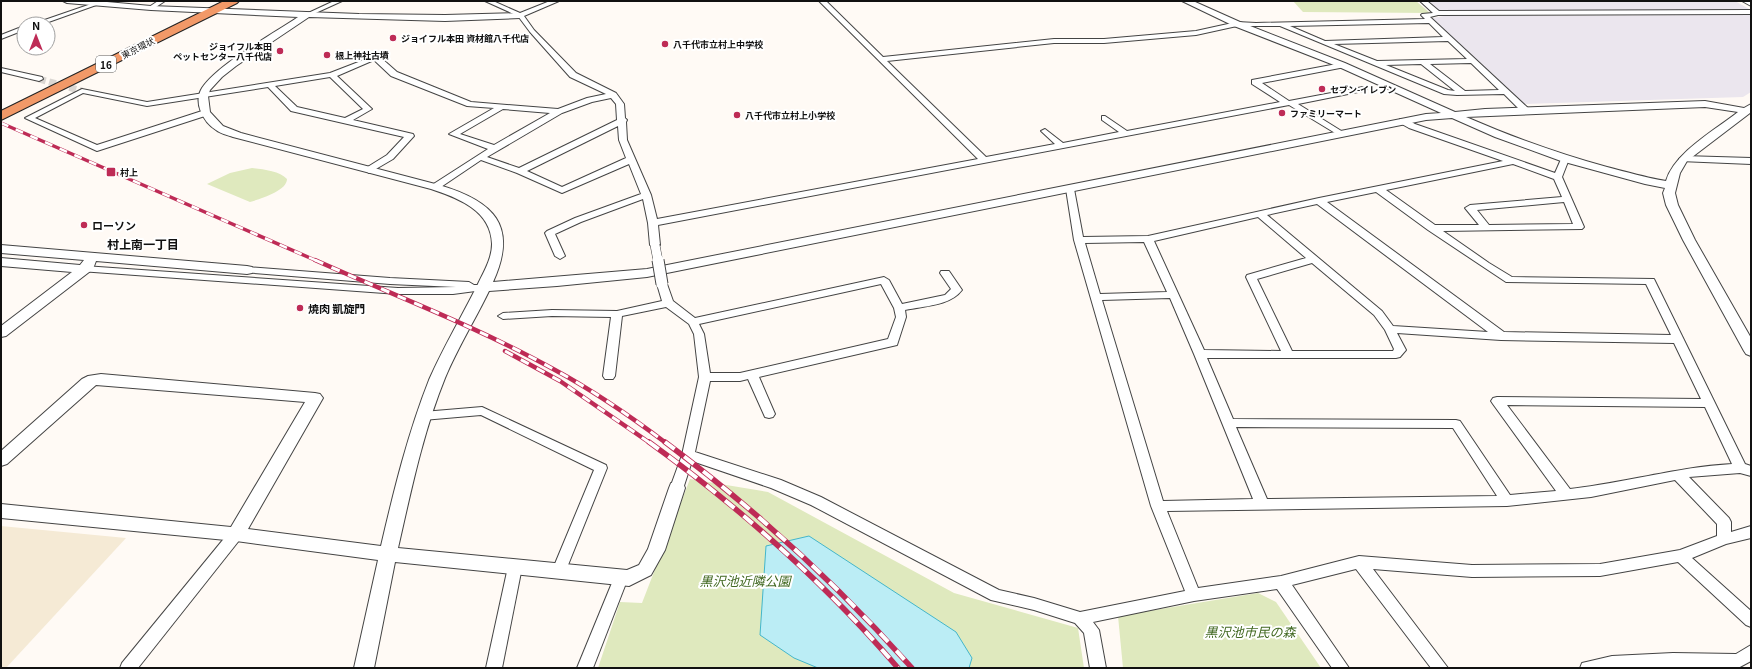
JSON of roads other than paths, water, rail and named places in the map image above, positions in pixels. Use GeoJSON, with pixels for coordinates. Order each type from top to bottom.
{"type":"FeatureCollection","features":[{"type":"Feature","properties":{"kind":"highway","name":"東京環状"},"geometry":{"type":"LineString","coordinates":[[1,107],[209,8],[233,1]]}},
{"type":"Feature","properties":{"kind":"highway","name":"東京環状"},"geometry":{"type":"LineString","coordinates":[[1,116],[209,8]]}},
{"type":"Feature","properties":{"kind":"street"},"geometry":{"type":"LineString","coordinates":[[67,1],[151,8],[209,8],[307,15],[422,18],[520,15],[556,1]]}},
{"type":"Feature","properties":{"kind":"street"},"geometry":{"type":"LineString","coordinates":[[151,8],[162,1]]}},
{"type":"Feature","properties":{"kind":"street"},"geometry":{"type":"LineString","coordinates":[[339,1],[307,15],[228,68],[213,81],[203,96],[205,113],[219,128],[237,135],[462,195],[484,209],[496,229],[498,245],[494,264],[441,368],[423,416],[387,554],[364,668]]}},
{"type":"Feature","properties":{"kind":"street"},"geometry":{"type":"LineString","coordinates":[[1,511],[236,534],[387,554],[620,578],[629,578],[645,570],[656,550],[688,455],[705,377],[699,334],[693,322],[668,303],[662,284],[655,245],[653,223],[646,195],[623,140],[620,104],[613,95],[574,76],[532,31],[520,15],[488,1]]}},
{"type":"Feature","properties":{"kind":"street"},"geometry":{"type":"LineString","coordinates":[[822,1],[984,160]]}},
{"type":"Feature","properties":{"kind":"street"},"geometry":{"type":"LineString","coordinates":[[1186,1],[1237,24],[1342,65],[1455,114],[1474,125],[1565,159],[1649,182],[1671,185]]}},
{"type":"Feature","properties":{"kind":"street"},"geometry":{"type":"LineString","coordinates":[[1423,1],[1438,14]]}},
{"type":"Feature","properties":{"kind":"street"},"geometry":{"type":"LineString","coordinates":[[1746,1],[1751,4]]}},
{"type":"Feature","properties":{"kind":"street"},"geometry":{"type":"LineString","coordinates":[[56,17],[96,4]]}},
{"type":"Feature","properties":{"kind":"street"},"geometry":{"type":"LineString","coordinates":[[1525,110],[1424,15],[1751,12]]}},
{"type":"Feature","properties":{"kind":"street"},"geometry":{"type":"LineString","coordinates":[[882,59],[1054,41],[1104,41],[1196,33],[1237,24],[1429,21]]}},
{"type":"Feature","properties":{"kind":"street"},"geometry":{"type":"LineString","coordinates":[[1278,24],[1447,92],[1505,92]]}},
{"type":"Feature","properties":{"kind":"street"},"geometry":{"type":"LineString","coordinates":[[1,36],[16,31]]}},
{"type":"Feature","properties":{"kind":"street"},"geometry":{"type":"LineString","coordinates":[[1323,42],[1448,39]]}},
{"type":"Feature","properties":{"kind":"street"},"geometry":{"type":"LineString","coordinates":[[205,113],[97,148],[29,118],[82,91],[147,104],[332,75],[374,58],[394,74],[463,102],[500,108],[559,111]]}},
{"type":"Feature","properties":{"kind":"street"},"geometry":{"type":"LineString","coordinates":[[1376,63],[1472,61]]}},
{"type":"Feature","properties":{"kind":"street"},"geometry":{"type":"LineString","coordinates":[[1423,62],[1463,93]]}},
{"type":"Feature","properties":{"kind":"street"},"geometry":{"type":"LineString","coordinates":[[653,223],[1287,103],[1255,82],[1342,65]]}},
{"type":"Feature","properties":{"kind":"street"},"geometry":{"type":"LineString","coordinates":[[1,70],[39,79]]}},
{"type":"Feature","properties":{"kind":"street"},"geometry":{"type":"LineString","coordinates":[[332,75],[368,109],[346,121]]}},
{"type":"Feature","properties":{"kind":"street"},"geometry":{"type":"LineString","coordinates":[[270,85],[294,109],[410,136],[390,157],[369,170]]}},
{"type":"Feature","properties":{"kind":"street"},"geometry":{"type":"LineString","coordinates":[[1340,134],[1291,103],[1363,88]]}},
{"type":"Feature","properties":{"kind":"street"},"geometry":{"type":"LineString","coordinates":[[435,187],[480,157],[559,111],[590,100],[613,95]]}},
{"type":"Feature","properties":{"kind":"street"},"geometry":{"type":"LineString","coordinates":[[1282,100],[1294,97],[1306,100]]}},
{"type":"Feature","properties":{"kind":"street"},"geometry":{"type":"LineString","coordinates":[[1,262],[398,291],[453,291],[483,287],[557,282],[646,273],[1403,121],[1455,114],[1525,110],[1705,104],[1748,109]]}},
{"type":"Feature","properties":{"kind":"street"},"geometry":{"type":"LineString","coordinates":[[495,148],[453,134],[500,108]]}},
{"type":"Feature","properties":{"kind":"street"},"geometry":{"type":"LineString","coordinates":[[1748,109],[1683,159],[1674,172],[1669,193],[1672,205],[1689,240],[1751,351]]}},
{"type":"Feature","properties":{"kind":"street"},"geometry":{"type":"LineString","coordinates":[[1455,114],[1474,119],[1548,148],[1651,176],[1671,185]]}},
{"type":"Feature","properties":{"kind":"street"},"geometry":{"type":"LineString","coordinates":[[1105,118],[1124,133]]}},
{"type":"Feature","properties":{"kind":"street"},"geometry":{"type":"LineString","coordinates":[[520,171],[622,120]]}},
{"type":"Feature","properties":{"kind":"street"},"geometry":{"type":"LineString","coordinates":[[1403,121],[1412,126],[1511,162],[1558,177]]}},
{"type":"Feature","properties":{"kind":"street"},"geometry":{"type":"LineString","coordinates":[[1046,131],[1061,145]]}},
{"type":"Feature","properties":{"kind":"street"},"geometry":{"type":"LineString","coordinates":[[480,157],[520,171],[562,190],[632,159]]}},
{"type":"Feature","properties":{"kind":"street"},"geometry":{"type":"LineString","coordinates":[[1432,228],[1579,227],[1558,177],[1565,159]]}},
{"type":"Feature","properties":{"kind":"street"},"geometry":{"type":"LineString","coordinates":[[1683,159],[1751,161]]}},
{"type":"Feature","properties":{"kind":"street"},"geometry":{"type":"LineString","coordinates":[[1079,240],[1148,239],[1319,201],[1511,162]]}},
{"type":"Feature","properties":{"kind":"street"},"geometry":{"type":"LineString","coordinates":[[1070,189],[1079,240],[1158,506],[1194,595]]}},
{"type":"Feature","properties":{"kind":"street"},"geometry":{"type":"LineString","coordinates":[[1158,506],[1507,501],[1644,482],[1704,470],[1745,469],[1708,403],[1650,281],[1510,280],[1485,265],[1378,189]]}},
{"type":"Feature","properties":{"kind":"street"},"geometry":{"type":"LineString","coordinates":[[560,256],[550,232],[646,195]]}},
{"type":"Feature","properties":{"kind":"street"},"geometry":{"type":"LineString","coordinates":[[1486,227],[1470,208],[1567,199]]}},
{"type":"Feature","properties":{"kind":"street"},"geometry":{"type":"LineString","coordinates":[[1319,201],[1501,336]]}},
{"type":"Feature","properties":{"kind":"street"},"geometry":{"type":"LineString","coordinates":[[1200,354],[1396,354],[1400,350],[1390,329],[1372,308],[1260,214]]}},
{"type":"Feature","properties":{"kind":"street"},"geometry":{"type":"LineString","coordinates":[[1148,239],[1200,354],[1262,504]]}},
{"type":"Feature","properties":{"kind":"street"},"geometry":{"type":"LineString","coordinates":[[1,249],[390,281],[457,283],[483,287]]}},
{"type":"Feature","properties":{"kind":"street"},"geometry":{"type":"LineString","coordinates":[[1,333],[98,257]]}},
{"type":"Feature","properties":{"kind":"street"},"geometry":{"type":"LineString","coordinates":[[1288,354],[1251,277],[1313,259]]}},
{"type":"Feature","properties":{"kind":"street"},"geometry":{"type":"LineString","coordinates":[[899,308],[948,298],[957,290],[945,273]]}},
{"type":"Feature","properties":{"kind":"street"},"geometry":{"type":"LineString","coordinates":[[693,322],[884,280],[899,308],[901,317],[893,342],[752,375],[740,377],[705,377]]}},
{"type":"Feature","properties":{"kind":"street"},"geometry":{"type":"LineString","coordinates":[[1096,297],[1173,295]]}},
{"type":"Feature","properties":{"kind":"street"},"geometry":{"type":"LineString","coordinates":[[503,316],[552,313],[617,314],[668,303]]}},
{"type":"Feature","properties":{"kind":"street"},"geometry":{"type":"LineString","coordinates":[[609,376],[617,314]]}},
{"type":"Feature","properties":{"kind":"street"},"geometry":{"type":"LineString","coordinates":[[1390,329],[1501,336],[1678,339]]}},
{"type":"Feature","properties":{"kind":"street"},"geometry":{"type":"LineString","coordinates":[[752,375],[769,414]]}},
{"type":"Feature","properties":{"kind":"street"},"geometry":{"type":"LineString","coordinates":[[1,460],[87,383],[93,380],[101,379],[315,398],[236,534],[128,668]]}},
{"type":"Feature","properties":{"kind":"street"},"geometry":{"type":"LineString","coordinates":[[1566,494],[1497,401],[1708,403]]}},
{"type":"Feature","properties":{"kind":"street"},"geometry":{"type":"LineString","coordinates":[[423,416],[482,411],[601,468],[559,571]]}},
{"type":"Feature","properties":{"kind":"street"},"geometry":{"type":"LineString","coordinates":[[1228,423],[1456,424],[1507,501]]}},
{"type":"Feature","properties":{"kind":"street"},"geometry":{"type":"LineString","coordinates":[[688,455],[776,484],[816,501],[996,596],[1034,604],[1080,618],[1194,595],[1281,582],[1359,562],[1472,571],[1600,570],[1681,556],[1724,539],[1751,532]]}},
{"type":"Feature","properties":{"kind":"street"},"geometry":{"type":"LineString","coordinates":[[1678,474],[1724,522],[1724,539]]}},
{"type":"Feature","properties":{"kind":"street"},"geometry":{"type":"LineString","coordinates":[[1681,556],[1751,620]]}},
{"type":"Feature","properties":{"kind":"street"},"geometry":{"type":"LineString","coordinates":[[1359,562],[1440,668]]}},
{"type":"Feature","properties":{"kind":"street"},"geometry":{"type":"LineString","coordinates":[[494,668],[515,567]]}},
{"type":"Feature","properties":{"kind":"street"},"geometry":{"type":"LineString","coordinates":[[585,668],[620,578]]}},
{"type":"Feature","properties":{"kind":"street"},"geometry":{"type":"LineString","coordinates":[[1281,582],[1341,668]]}},
{"type":"Feature","properties":{"kind":"street"},"geometry":{"type":"LineString","coordinates":[[1080,618],[1090,630],[1098,668]]}},
{"type":"Feature","properties":{"kind":"street"},"geometry":{"type":"LineString","coordinates":[[1588,668],[1612,663],[1673,660],[1738,661],[1751,652]]}},
{"type":"Feature","properties":{"kind":"water"},"geometry":{"type":"Polygon","coordinates":[[[809,536],[956,632],[972,658],[969,668],[818,668],[794,658],[760,635],[766,546],[809,536]]]}},
{"type":"Feature","properties":{"kind":"tunnel"},"geometry":{"type":"LineString","coordinates":[[39,79],[82,91]]}},
{"type":"Feature","properties":{"kind":"railway"},"geometry":{"type":"LineString","coordinates":[[1,123],[317,261]]}},
{"type":"Feature","properties":{"kind":"railway"},"geometry":{"type":"LineString","coordinates":[[315,260],[526,354],[598,395],[666,443]]}},
{"type":"Feature","properties":{"kind":"railway"},"geometry":{"type":"LineString","coordinates":[[505,351],[560,381],[650,443]]}},
{"type":"Feature","properties":{"kind":"railway"},"geometry":{"type":"LineString","coordinates":[[649,442],[716,493],[780,548],[841,606],[898,668]]}},
{"type":"Feature","properties":{"kind":"railway"},"geometry":{"type":"LineString","coordinates":[[665,442],[731,494],[825,577],[912,668]]}},
{"type":"Feature","properties":{"kind":"place","name":"ジョイフル本田 資材館八千代店"},"geometry":{"type":"Point","coordinates":[393,38]}},
{"type":"Feature","properties":{"kind":"place","name":"八千代市立村上中学校"},"geometry":{"type":"Point","coordinates":[665,44]}},
{"type":"Feature","properties":{"kind":"place","name":"ジョイフル本田 ペットセンター八千代店"},"geometry":{"type":"Point","coordinates":[280,51]}},
{"type":"Feature","properties":{"kind":"place","name":"根上神社古墳"},"geometry":{"type":"Point","coordinates":[327,55]}},
{"type":"Feature","properties":{"kind":"place","name":"セブン-イレブン"},"geometry":{"type":"Point","coordinates":[1322,89]}},
{"type":"Feature","properties":{"kind":"place","name":"ファミリーマート"},"geometry":{"type":"Point","coordinates":[1282,113]}},
{"type":"Feature","properties":{"kind":"place","name":"八千代市立村上小学校"},"geometry":{"type":"Point","coordinates":[737,115]}},
{"type":"Feature","properties":{"kind":"place","name":"村上"},"geometry":{"type":"Point","coordinates":[111,172]}},
{"type":"Feature","properties":{"kind":"place","name":"ローソン"},"geometry":{"type":"Point","coordinates":[84,225]}},
{"type":"Feature","properties":{"kind":"place","name":"焼肉 凱旋門"},"geometry":{"type":"Point","coordinates":[300,308]}},
{"type":"Feature","properties":{"kind":"district","name":"村上南一丁目"},"geometry":{"type":"Point","coordinates":[143,243]}},
{"type":"Feature","properties":{"kind":"park label","name":"黒沢池近隣公園"},"geometry":{"type":"Point","coordinates":[745,580]}},
{"type":"Feature","properties":{"kind":"park label","name":"黒沢池市民の森"},"geometry":{"type":"Point","coordinates":[1250,631]}}]}
